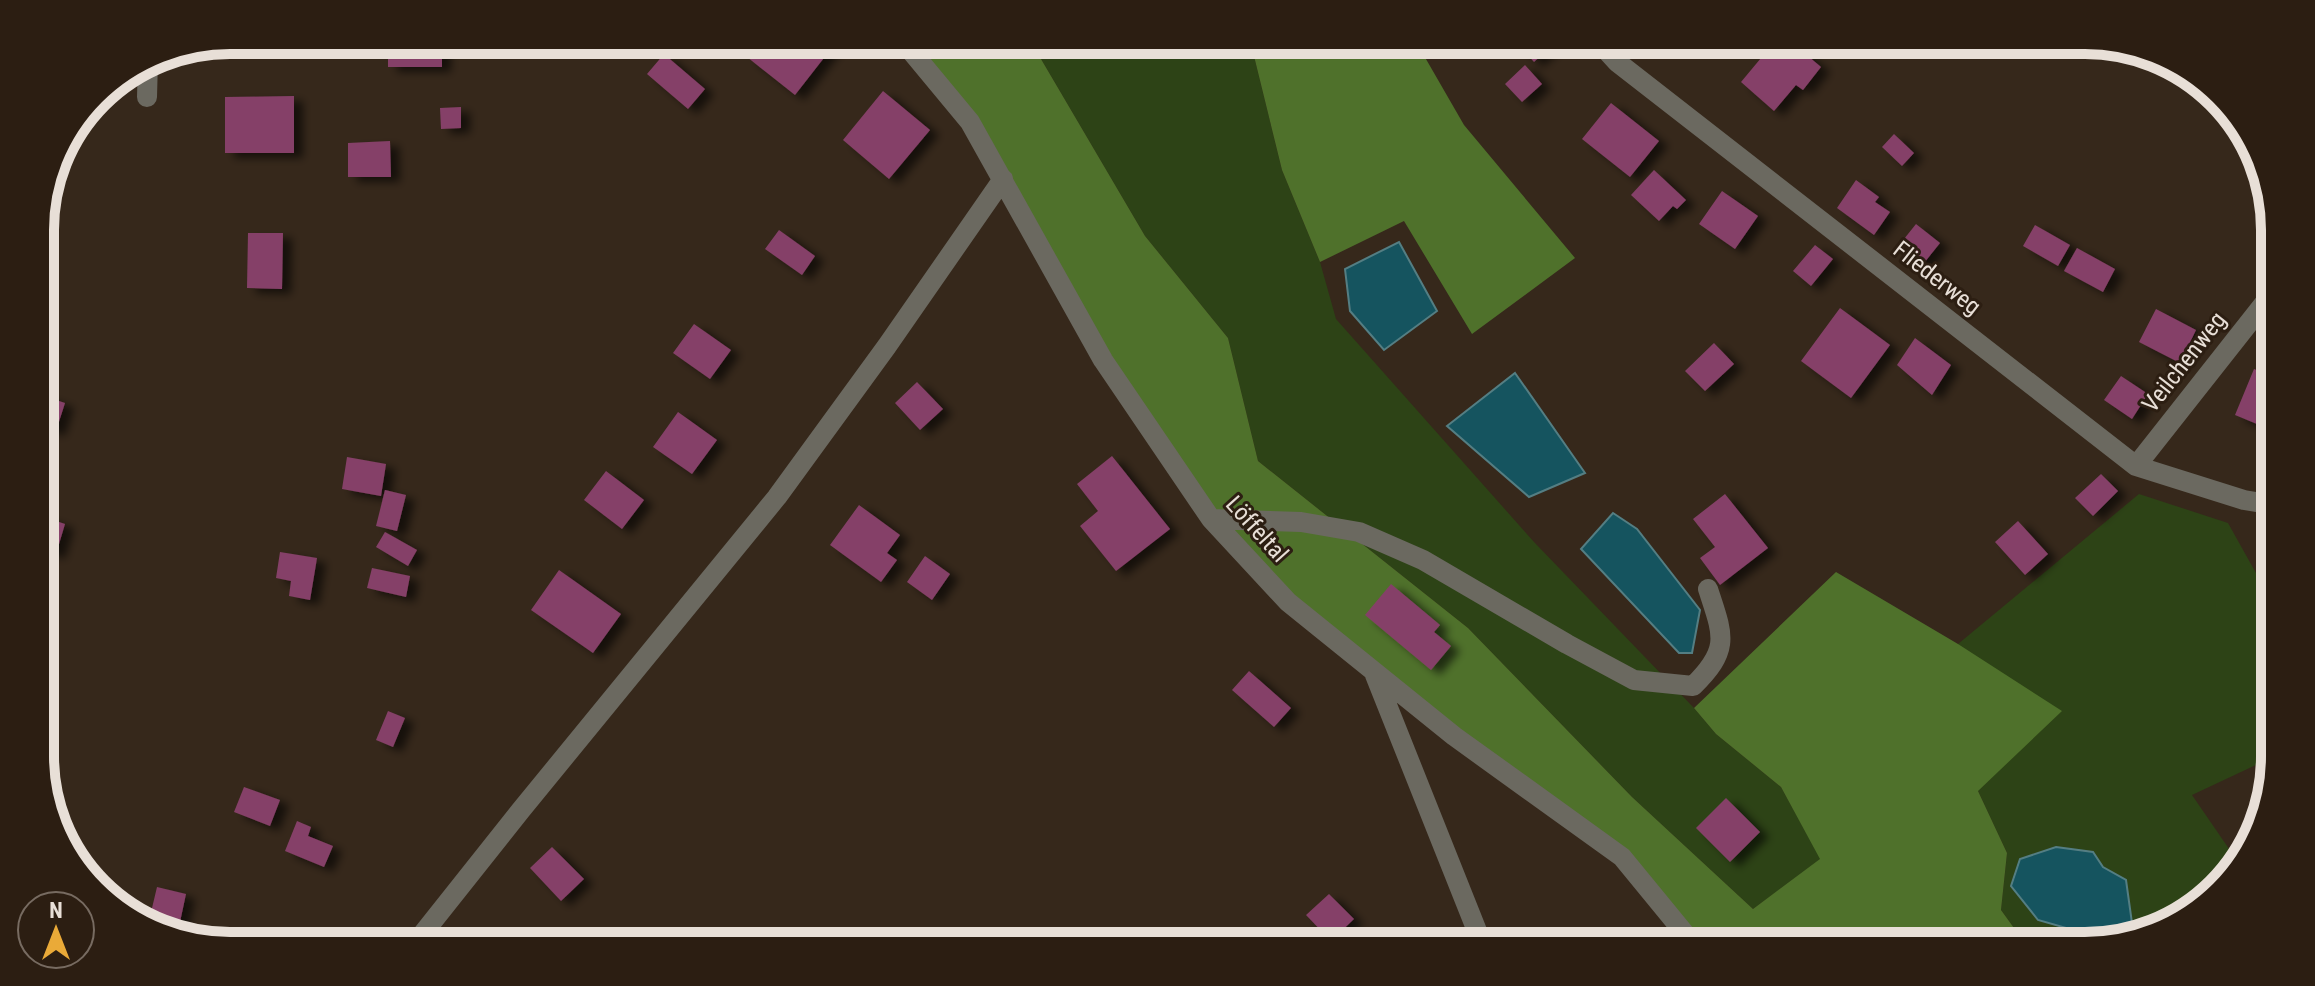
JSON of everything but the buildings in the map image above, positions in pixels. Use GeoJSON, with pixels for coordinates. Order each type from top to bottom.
{"type":"FeatureCollection","features":[{"type":"Feature","properties":{"kind":"street","name":"Löffeltal"},"geometry":{"type":"LineString","coordinates":[[914,54],[970,122],[1103,360],[1211,519],[1288,602],[1454,736],[1622,857],[1684,932]]}},
{"type":"Feature","properties":{"kind":"street","name":"Fliederweg"},"geometry":{"type":"LineString","coordinates":[[1610,54],[2136,466],[2261,503]]}},
{"type":"Feature","properties":{"kind":"street"},"geometry":{"type":"LineString","coordinates":[[147,97],[148,75]]}},
{"type":"Feature","properties":{"kind":"street"},"geometry":{"type":"LineString","coordinates":[[424,932],[777,497],[1003,179]]}},
{"type":"Feature","properties":{"kind":"street","name":"Veilchenweg"},"geometry":{"type":"LineString","coordinates":[[2136,466],[2261,307]]}},
{"type":"Feature","properties":{"kind":"street"},"geometry":{"type":"LineString","coordinates":[[1211,519],[1301,522],[1359,532],[1423,560],[1634,680],[1693,686],[1714,665],[1722,631],[1708,589]]}},
{"type":"Feature","properties":{"kind":"street"},"geometry":{"type":"LineString","coordinates":[[1374,671],[1477,932]]}},
{"type":"Feature","properties":{"kind":"green space"},"geometry":{"type":"Polygon","coordinates":[[[912,54],[1036,54],[1145,236],[1228,338],[1258,461],[1468,628],[1632,797],[1753,909],[1820,859],[1781,787],[1716,734],[1694,708],[1836,572],[1958,644],[2062,711],[1978,791],[2007,853],[2001,910],[2017,932],[1684,932],[1622,857],[1288,602],[1211,519],[1003,179],[912,54]]]}},
{"type":"Feature","properties":{"kind":"green space"},"geometry":{"type":"Polygon","coordinates":[[[1036,54],[1253,54],[1282,170],[1320,262],[1336,319],[1534,542],[1716,734],[1781,787],[1821,859],[1753,909],[1632,797],[1468,628],[1258,461],[1228,338],[1145,236],[1036,54]]]}},
{"type":"Feature","properties":{"kind":"green space"},"geometry":{"type":"Polygon","coordinates":[[[1423,54],[1464,125],[1575,258],[1472,334],[1404,221],[1320,262],[1282,170],[1254,56],[1423,54]]]}},
{"type":"Feature","properties":{"kind":"green space"},"geometry":{"type":"Polygon","coordinates":[[[2139,494],[2228,523],[2261,582],[2261,763],[2192,795],[2232,853],[2210,881],[2163,914],[2120,929],[2017,932],[2001,910],[2007,853],[1978,791],[1958,644],[2139,494]]]}},
{"type":"Feature","properties":{"kind":"water"},"geometry":{"type":"Polygon","coordinates":[[[1399,242],[1437,311],[1384,350],[1350,311],[1345,269],[1399,242]]]}},
{"type":"Feature","properties":{"kind":"water"},"geometry":{"type":"Polygon","coordinates":[[[1515,373],[1585,473],[1529,497],[1447,426],[1515,373]]]}},
{"type":"Feature","properties":{"kind":"water"},"geometry":{"type":"Polygon","coordinates":[[[1613,513],[1637,529],[1700,610],[1692,653],[1679,653],[1581,549],[1613,513]]]}},
{"type":"Feature","properties":{"kind":"water"},"geometry":{"type":"Polygon","coordinates":[[[2056,847],[2093,852],[2103,867],[2126,880],[2132,923],[2120,929],[2080,932],[2038,920],[2011,886],[2020,859],[2056,847]]]}}]}
